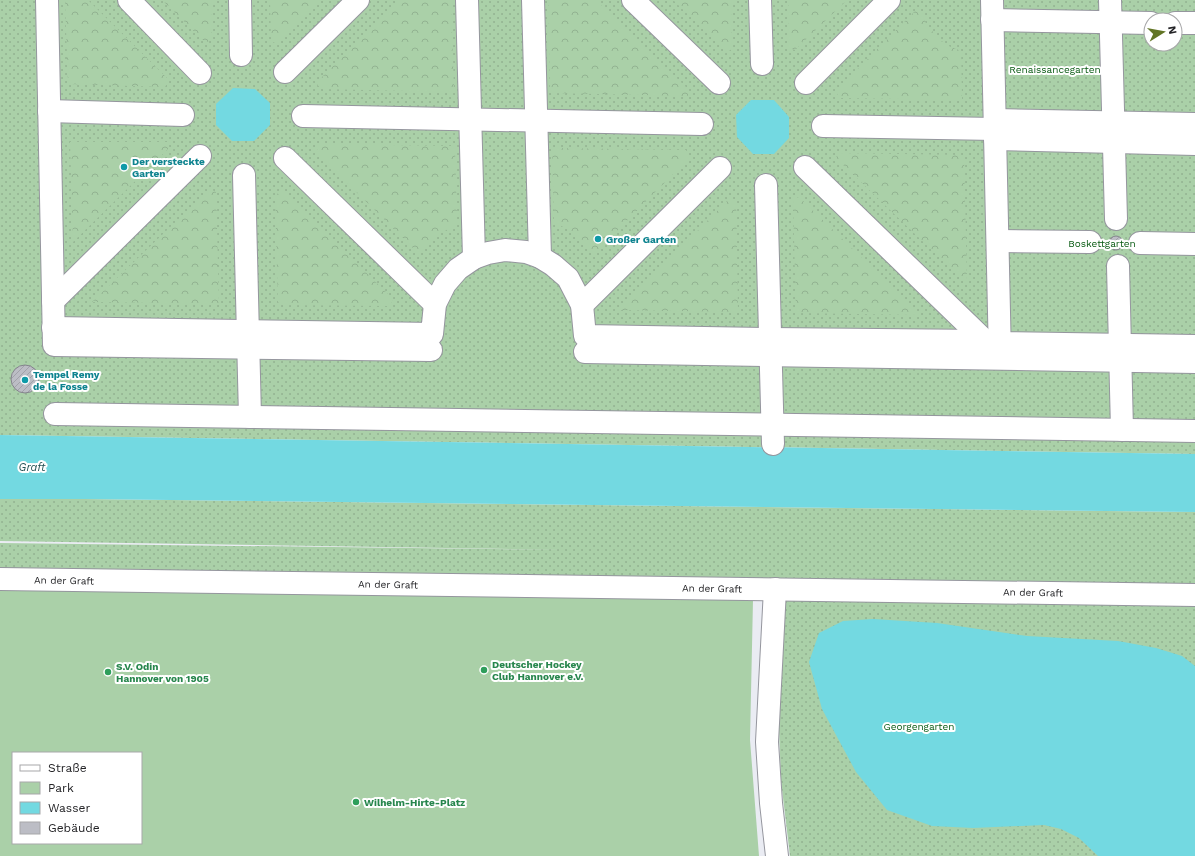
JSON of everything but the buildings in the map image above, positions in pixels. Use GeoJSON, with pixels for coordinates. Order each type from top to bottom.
{"type":"FeatureCollection","features":[{"type":"Feature","properties":{"kind":"street"},"geometry":{"type":"LineString","coordinates":[[47,0],[54,345],[432,334],[435,304],[445,284],[458,269],[474,258],[488,253],[505,250],[526,252],[540,257],[553,265],[568,278],[582,305],[585,336],[770,347]]}},
{"type":"Feature","properties":{"kind":"street"},"geometry":{"type":"LineString","coordinates":[[129,0],[200,73]]}},
{"type":"Feature","properties":{"kind":"street"},"geometry":{"type":"LineString","coordinates":[[240,0],[241,55]]}},
{"type":"Feature","properties":{"kind":"street"},"geometry":{"type":"LineString","coordinates":[[285,72],[358,0]]}},
{"type":"Feature","properties":{"kind":"street"},"geometry":{"type":"LineString","coordinates":[[467,0],[474,258]]}},
{"type":"Feature","properties":{"kind":"street"},"geometry":{"type":"LineString","coordinates":[[532,0],[540,257]]}},
{"type":"Feature","properties":{"kind":"street"},"geometry":{"type":"LineString","coordinates":[[633,0],[719,83]]}},
{"type":"Feature","properties":{"kind":"street"},"geometry":{"type":"LineString","coordinates":[[760,0],[762,64]]}},
{"type":"Feature","properties":{"kind":"street"},"geometry":{"type":"LineString","coordinates":[[806,83],[889,0]]}},
{"type":"Feature","properties":{"kind":"street"},"geometry":{"type":"LineString","coordinates":[[1110,0],[1116,219]]}},
{"type":"Feature","properties":{"kind":"street"},"geometry":{"type":"LineString","coordinates":[[995,348],[998,241],[992,10],[1110,22],[1143,23]]}},
{"type":"Feature","properties":{"kind":"street"},"geometry":{"type":"LineString","coordinates":[[1183,23],[1195,24]]}},
{"type":"Feature","properties":{"kind":"street"},"geometry":{"type":"LineString","coordinates":[[49,111],[183,115]]}},
{"type":"Feature","properties":{"kind":"street"},"geometry":{"type":"LineString","coordinates":[[303,116],[702,124]]}},
{"type":"Feature","properties":{"kind":"street"},"geometry":{"type":"LineString","coordinates":[[823,126],[1114,132],[1195,124]]}},
{"type":"Feature","properties":{"kind":"street"},"geometry":{"type":"LineString","coordinates":[[1114,132],[1195,144]]}},
{"type":"Feature","properties":{"kind":"street"},"geometry":{"type":"LineString","coordinates":[[53,301],[200,156]]}},
{"type":"Feature","properties":{"kind":"street"},"geometry":{"type":"LineString","coordinates":[[285,158],[435,304]]}},
{"type":"Feature","properties":{"kind":"street"},"geometry":{"type":"LineString","coordinates":[[806,167],[995,348]]}},
{"type":"Feature","properties":{"kind":"street"},"geometry":{"type":"LineString","coordinates":[[582,305],[720,168]]}},
{"type":"Feature","properties":{"kind":"street"},"geometry":{"type":"LineString","coordinates":[[244,175],[250,417]]}},
{"type":"Feature","properties":{"kind":"street"},"geometry":{"type":"LineString","coordinates":[[766,185],[772,435]]}},
{"type":"Feature","properties":{"kind":"street"},"geometry":{"type":"LineString","coordinates":[[998,241],[1090,242]]}},
{"type":"Feature","properties":{"kind":"street"},"geometry":{"type":"LineString","coordinates":[[1140,243],[1195,244]]}},
{"type":"Feature","properties":{"kind":"street"},"geometry":{"type":"LineString","coordinates":[[1118,266],[1122,430]]}},
{"type":"Feature","properties":{"kind":"street"},"geometry":{"type":"LineString","coordinates":[[248,340],[431,350]]}},
{"type":"Feature","properties":{"kind":"street"},"geometry":{"type":"LineString","coordinates":[[1120,353],[1195,346]]}},
{"type":"Feature","properties":{"kind":"street"},"geometry":{"type":"LineString","coordinates":[[585,352],[770,347],[995,348],[1120,353],[1195,362]]}},
{"type":"Feature","properties":{"kind":"street"},"geometry":{"type":"LineString","coordinates":[[55,414],[250,417],[772,435],[1122,430],[1195,431]]}},
{"type":"Feature","properties":{"kind":"street","name":"An der Graft"},"geometry":{"type":"LineString","coordinates":[[0,579],[1195,595]]}},
{"type":"Feature","properties":{"kind":"street"},"geometry":{"type":"LineString","coordinates":[[775,589],[767,742],[771,803],[777,856]]}},
{"type":"Feature","properties":{"kind":"green space","name":"Großer Garten"},"geometry":{"type":"Polygon","coordinates":[[[0,0],[1195,0],[1195,454],[0,435],[0,0]]]}},
{"type":"Feature","properties":{"kind":"green space"},"geometry":{"type":"Polygon","coordinates":[[[65,0],[88,0],[169,80],[165,87],[68,84],[65,0]]]}},
{"type":"Feature","properties":{"kind":"green space"},"geometry":{"type":"Polygon","coordinates":[[[162,0],[211,0],[212,39],[206,43],[162,0]]]}},
{"type":"Feature","properties":{"kind":"green space"},"geometry":{"type":"Polygon","coordinates":[[[270,0],[319,0],[275,43],[271,41],[270,0]]]}},
{"type":"Feature","properties":{"kind":"green space"},"geometry":{"type":"Polygon","coordinates":[[[400,0],[451,0],[454,92],[321,89],[316,83],[400,0]]]}},
{"type":"Feature","properties":{"kind":"green space"},"geometry":{"type":"Polygon","coordinates":[[[548,0],[596,0],[689,90],[688,96],[550,93],[548,0]]]}},
{"type":"Feature","properties":{"kind":"green space"},"geometry":{"type":"Polygon","coordinates":[[[673,0],[731,0],[732,49],[727,52],[673,0]]]}},
{"type":"Feature","properties":{"kind":"green space"},"geometry":{"type":"Polygon","coordinates":[[[788,0],[847,0],[795,50],[789,48],[788,0]]]}},
{"type":"Feature","properties":{"kind":"green space"},"geometry":{"type":"Polygon","coordinates":[[[919,7],[927,26],[946,45],[961,51],[962,100],[839,98],[836,91],[919,7]]]}},
{"type":"Feature","properties":{"kind":"green space"},"geometry":{"type":"Polygon","coordinates":[[[70,142],[167,142],[168,149],[73,242],[70,142]]]}},
{"type":"Feature","properties":{"kind":"green space"},"geometry":{"type":"Polygon","coordinates":[[[320,144],[455,146],[457,224],[436,236],[418,253],[316,152],[320,144]]]}},
{"type":"Feature","properties":{"kind":"green space"},"geometry":{"type":"Polygon","coordinates":[[[552,148],[686,150],[689,158],[595,253],[576,234],[554,222],[552,148]]]}},
{"type":"Feature","properties":{"kind":"green space"},"geometry":{"type":"Polygon","coordinates":[[[838,153],[964,155],[967,284],[836,158],[838,153]]]}},
{"type":"Feature","properties":{"kind":"green space"},"geometry":{"type":"Polygon","coordinates":[[[210,189],[216,192],[219,304],[92,302],[210,189]]]}},
{"type":"Feature","properties":{"kind":"green space"},"geometry":{"type":"Polygon","coordinates":[[[283,191],[393,299],[390,306],[278,305],[275,195],[283,191]]]}},
{"type":"Feature","properties":{"kind":"green space"},"geometry":{"type":"Polygon","coordinates":[[[799,197],[921,315],[796,313],[793,199],[799,197]]]}},
{"type":"Feature","properties":{"kind":"green space"},"geometry":{"type":"Polygon","coordinates":[[[730,198],[736,201],[738,312],[619,310],[730,198]]]}},
{"type":"Feature","properties":{"kind":"green space"},"geometry":{"type":"Polygon","coordinates":[[[0,499],[1195,512],[1195,591],[0,575],[0,543],[569,550],[0,541],[0,499]]]}},
{"type":"Feature","properties":{"kind":"green space","name":"Deutscher Hockey Club Hannover e.V."},"geometry":{"type":"Polygon","coordinates":[[[0,587],[753,600],[750,740],[759,856],[0,856],[0,587]]]}},
{"type":"Feature","properties":{"kind":"green space","name":"Georgengarten"},"geometry":{"type":"Polygon","coordinates":[[[782,595],[1195,599],[1195,856],[790,856],[781,781],[778,702],[782,595]]]}},
{"type":"Feature","properties":{"kind":"water"},"geometry":{"type":"Polygon","coordinates":[[[233,88],[255,89],[270,103],[270,125],[254,141],[232,141],[216,125],[216,104],[233,88]]]}},
{"type":"Feature","properties":{"kind":"water"},"geometry":{"type":"Polygon","coordinates":[[[751,100],[774,100],[789,117],[789,138],[774,154],[753,154],[737,137],[736,115],[751,100]]]}},
{"type":"Feature","properties":{"kind":"water","name":"Graft"},"geometry":{"type":"Polygon","coordinates":[[[0,435],[1195,454],[1195,512],[0,499],[0,435]]]}},
{"type":"Feature","properties":{"kind":"water","name":"Georgengarten"},"geometry":{"type":"Polygon","coordinates":[[[873,619],[937,623],[1027,636],[1118,641],[1156,648],[1182,656],[1195,666],[1195,856],[1098,856],[1079,838],[1061,829],[1044,825],[973,828],[932,826],[887,810],[856,772],[822,709],[809,662],[819,633],[843,621],[873,619]]]}},
{"type":"Feature","properties":{"kind":"place","name":"Der versteckte Garten"},"geometry":{"type":"Point","coordinates":[124,167]}},
{"type":"Feature","properties":{"kind":"place","name":"Großer Garten"},"geometry":{"type":"Point","coordinates":[598,239]}},
{"type":"Feature","properties":{"kind":"place","name":"Tempel Remy de la Fosse"},"geometry":{"type":"Point","coordinates":[25,380]}},
{"type":"Feature","properties":{"kind":"place","name":"Deutscher Hockey Club Hannover e.V."},"geometry":{"type":"Point","coordinates":[484,670]}},
{"type":"Feature","properties":{"kind":"place","name":"S.V. Odin Hannover von 1905"},"geometry":{"type":"Point","coordinates":[108,672]}},
{"type":"Feature","properties":{"kind":"place","name":"Wilhelm-Hirte-Platz"},"geometry":{"type":"Point","coordinates":[356,802]}},
{"type":"Feature","properties":{"kind":"park label","name":"Renaissancegarten"},"geometry":{"type":"Point","coordinates":[1055,69]}},
{"type":"Feature","properties":{"kind":"park label","name":"Boskettgarten"},"geometry":{"type":"Point","coordinates":[1102,243]}}]}
